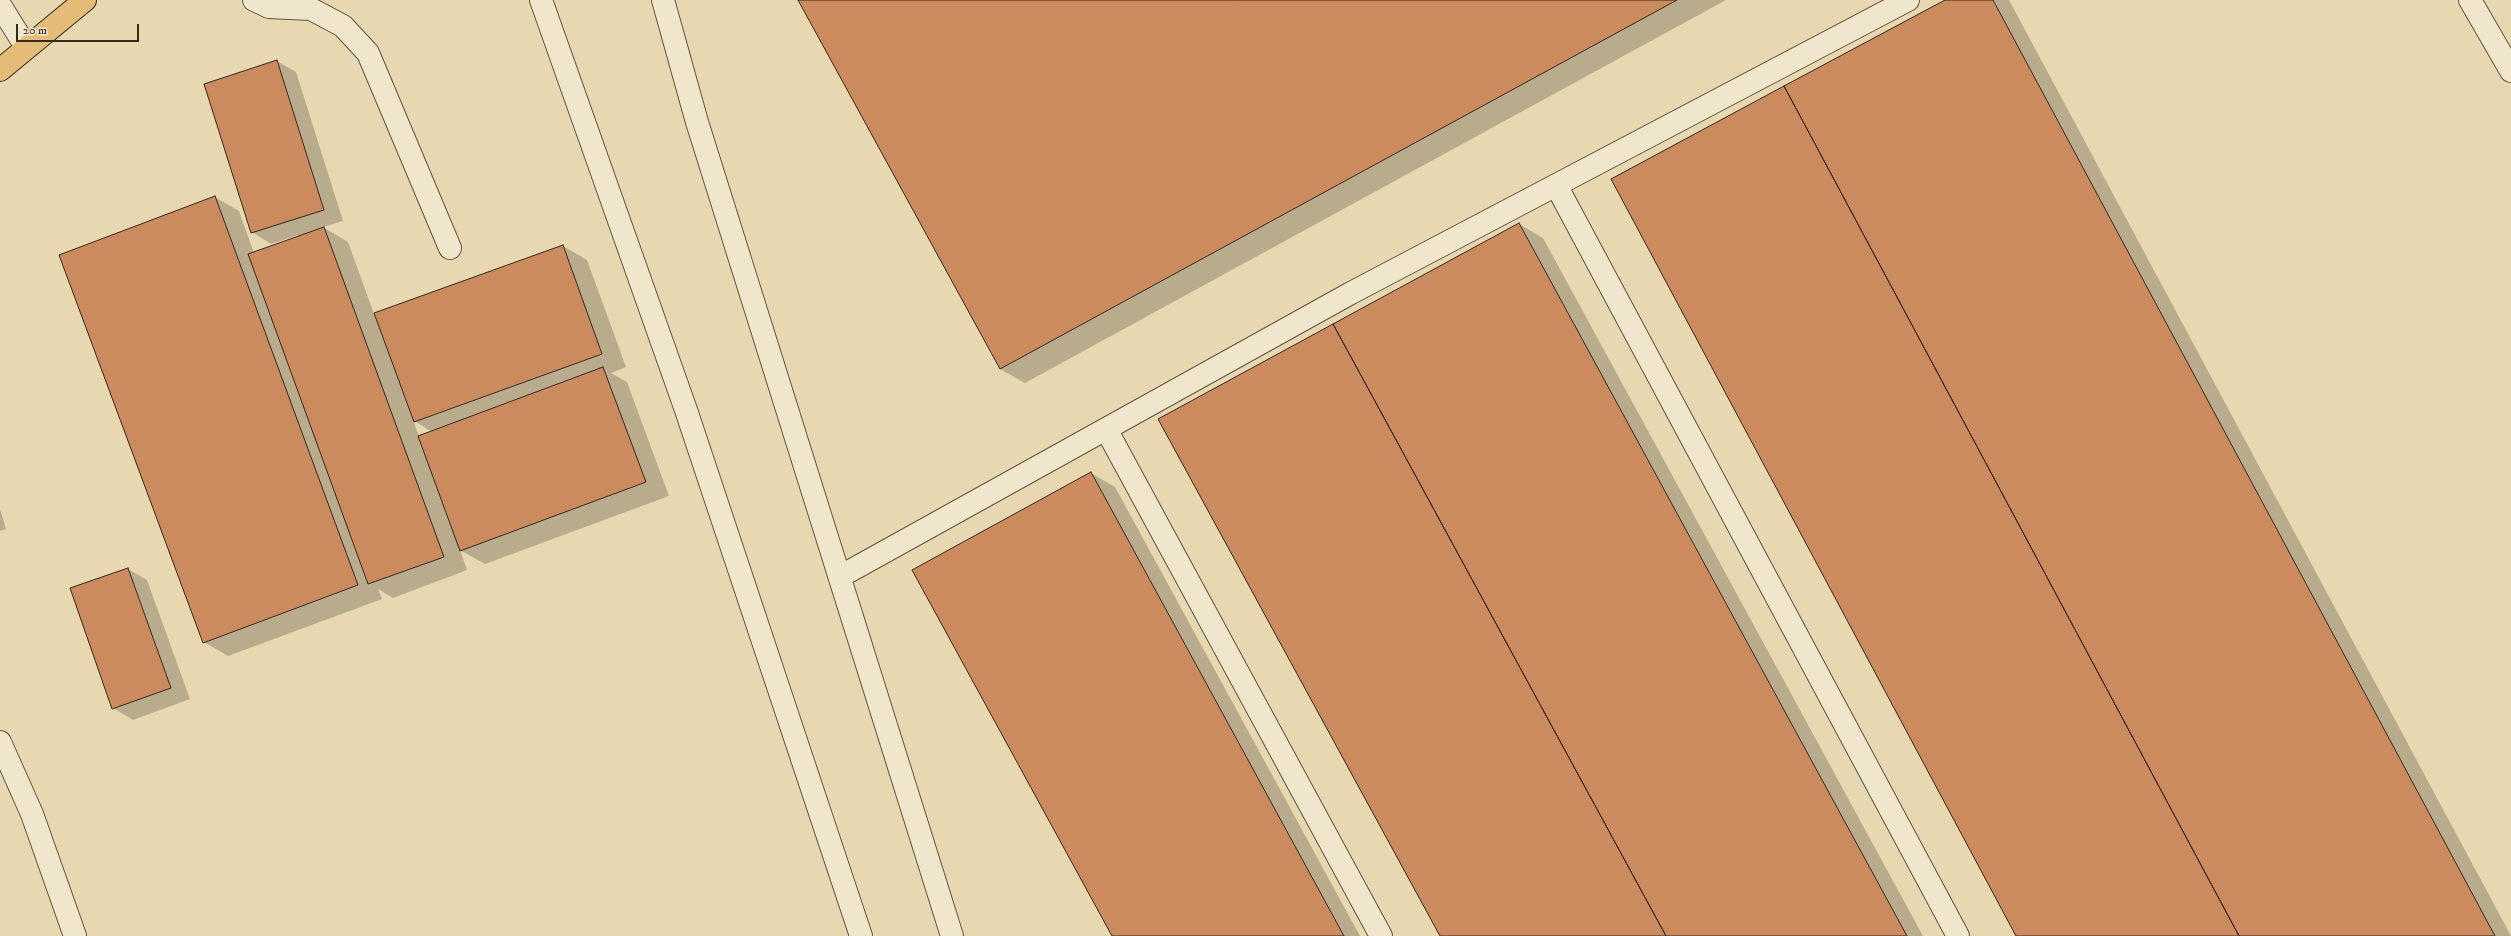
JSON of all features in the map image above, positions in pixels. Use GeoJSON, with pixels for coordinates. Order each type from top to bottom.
{"type":"FeatureCollection","features":[{"type":"Feature","properties":{"kind":"main road"},"geometry":{"type":"LineString","coordinates":[[0,70],[26,47],[85,0]]}},
{"type":"Feature","properties":{"kind":"street"},"geometry":{"type":"LineString","coordinates":[[254,0],[268,7],[311,9],[342,26],[368,53],[450,248]]}},
{"type":"Feature","properties":{"kind":"street"},"geometry":{"type":"LineString","coordinates":[[541,0],[686,410],[861,936]]}},
{"type":"Feature","properties":{"kind":"street"},"geometry":{"type":"LineString","coordinates":[[663,0],[698,122],[841,576],[952,936]]}},
{"type":"Feature","properties":{"kind":"street"},"geometry":{"type":"LineString","coordinates":[[841,576],[1351,293],[1908,0]]}},
{"type":"Feature","properties":{"kind":"street"},"geometry":{"type":"LineString","coordinates":[[2470,0],[2511,71]]}},
{"type":"Feature","properties":{"kind":"street"},"geometry":{"type":"LineString","coordinates":[[0,5],[26,47]]}},
{"type":"Feature","properties":{"kind":"street"},"geometry":{"type":"LineString","coordinates":[[1556,185],[1958,936]]}},
{"type":"Feature","properties":{"kind":"street"},"geometry":{"type":"LineString","coordinates":[[1106,429],[1381,936]]}},
{"type":"Feature","properties":{"kind":"street"},"geometry":{"type":"LineString","coordinates":[[0,742],[32,814],[75,936]]}},
{"type":"Feature","properties":{"kind":"building"},"geometry":{"type":"Polygon","coordinates":[[[798,0],[1677,0],[1000,369],[798,0]]]}},
{"type":"Feature","properties":{"kind":"building"},"geometry":{"type":"Polygon","coordinates":[[[1945,0],[1993,0],[2495,936],[2239,936],[1784,86],[1945,0]]]}},
{"type":"Feature","properties":{"kind":"building"},"geometry":{"type":"Polygon","coordinates":[[[277,60],[324,210],[251,233],[204,84],[277,60]]]}},
{"type":"Feature","properties":{"kind":"building"},"geometry":{"type":"Polygon","coordinates":[[[1784,86],[2239,936],[2016,936],[1611,179],[1784,86]]]}},
{"type":"Feature","properties":{"kind":"building"},"geometry":{"type":"Polygon","coordinates":[[[215,196],[358,585],[203,643],[59,255],[215,196]]]}},
{"type":"Feature","properties":{"kind":"building"},"geometry":{"type":"Polygon","coordinates":[[[1519,223],[1907,936],[1666,936],[1333,324],[1519,223]]]}},
{"type":"Feature","properties":{"kind":"building"},"geometry":{"type":"Polygon","coordinates":[[[324,227],[444,557],[368,584],[248,254],[324,227]]]}},
{"type":"Feature","properties":{"kind":"building"},"geometry":{"type":"Polygon","coordinates":[[[563,245],[602,354],[414,422],[374,313],[563,245]]]}},
{"type":"Feature","properties":{"kind":"building"},"geometry":{"type":"Polygon","coordinates":[[[1333,324],[1666,936],[1440,936],[1158,419],[1333,324]]]}},
{"type":"Feature","properties":{"kind":"building"},"geometry":{"type":"Polygon","coordinates":[[[603,367],[646,482],[460,551],[418,436],[603,367]]]}},
{"type":"Feature","properties":{"kind":"building"},"geometry":{"type":"Polygon","coordinates":[[[1091,472],[1344,936],[1112,936],[912,570],[1091,472]]]}},
{"type":"Feature","properties":{"kind":"building"},"geometry":{"type":"Polygon","coordinates":[[[128,568],[171,688],[112,709],[70,588],[128,568]]]}}]}
